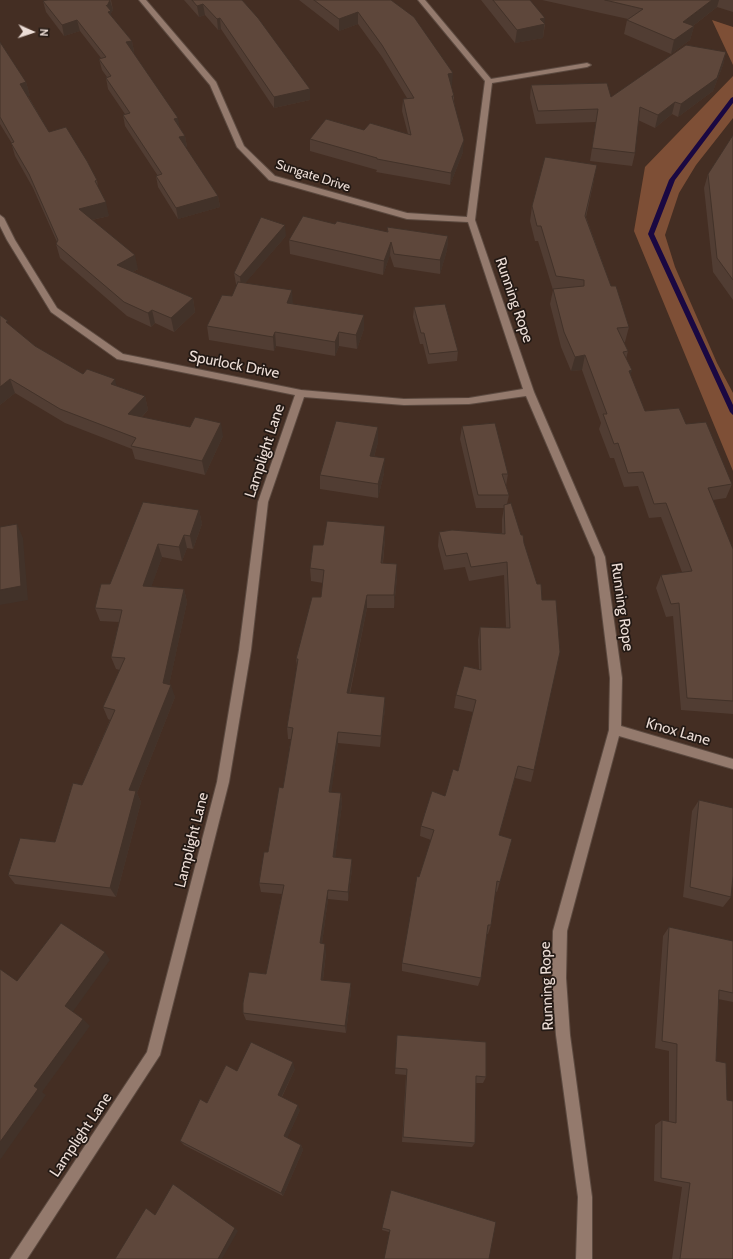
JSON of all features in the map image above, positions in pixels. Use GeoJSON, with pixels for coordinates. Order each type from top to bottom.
{"type":"FeatureCollection","features":[{"type":"Feature","properties":{"kind":"street","name":"Sungate Drive"},"geometry":{"type":"LineString","coordinates":[[142,0],[213,84],[241,148],[272,178],[407,216],[471,220]]}},
{"type":"Feature","properties":{"kind":"street"},"geometry":{"type":"LineString","coordinates":[[421,0],[488,81],[587,65]]}},
{"type":"Feature","properties":{"kind":"street","name":"Running Rope"},"geometry":{"type":"LineString","coordinates":[[488,81],[471,220],[529,392],[600,557],[616,678],[615,730],[560,931],[559,978],[563,1035],[585,1197],[584,1259]]}},
{"type":"Feature","properties":{"kind":"street","name":"Spurlock Drive"},"geometry":{"type":"LineString","coordinates":[[0,218],[11,240],[54,310],[120,357],[301,393],[404,402],[469,402],[529,392]]}},
{"type":"Feature","properties":{"kind":"street","name":"Lamplight Lane"},"geometry":{"type":"LineString","coordinates":[[18,1259],[153,1056],[223,782],[245,650],[263,502],[301,393]]}},
{"type":"Feature","properties":{"kind":"street","name":"Knox Lane"},"geometry":{"type":"LineString","coordinates":[[615,730],[733,764]]}},
{"type":"Feature","properties":{"kind":"shaded area"},"geometry":{"type":"Polygon","coordinates":[[[712,20],[733,27],[733,65],[712,20]]]}},
{"type":"Feature","properties":{"kind":"shaded area"},"geometry":{"type":"Polygon","coordinates":[[[733,76],[733,118],[696,165],[679,193],[665,235],[675,267],[717,363],[733,393],[733,471],[634,231],[645,167],[733,76]]]}},
{"type":"Feature","properties":{"kind":"building"},"geometry":{"type":"Polygon","coordinates":[[[110,0],[107,6],[106,5],[111,11],[108,12],[132,41],[126,42],[178,118],[174,119],[185,136],[179,137],[218,196],[176,208],[156,176],[162,174],[123,115],[130,113],[106,78],[111,76],[99,59],[106,57],[77,20],[62,25],[43,1],[110,0]]]}},
{"type":"Feature","properties":{"kind":"building"},"geometry":{"type":"Polygon","coordinates":[[[192,0],[242,0],[258,18],[310,89],[274,97],[220,18],[217,19],[203,4],[197,6],[192,0]]]}},
{"type":"Feature","properties":{"kind":"building"},"geometry":{"type":"Polygon","coordinates":[[[314,0],[391,0],[414,17],[453,73],[448,74],[454,96],[452,96],[464,140],[451,173],[377,159],[310,139],[326,119],[364,130],[370,123],[411,135],[403,99],[414,98],[382,45],[358,12],[339,19],[314,0]]]}},
{"type":"Feature","properties":{"kind":"building"},"geometry":{"type":"Polygon","coordinates":[[[493,0],[530,0],[545,18],[540,19],[545,24],[517,30],[493,0]]]}},
{"type":"Feature","properties":{"kind":"building"},"geometry":{"type":"Polygon","coordinates":[[[605,0],[712,0],[683,22],[694,26],[674,40],[627,20],[643,9],[605,0]]]}},
{"type":"Feature","properties":{"kind":"building"},"geometry":{"type":"Polygon","coordinates":[[[0,42],[26,82],[20,84],[49,132],[66,127],[97,180],[95,181],[106,202],[79,209],[135,255],[117,265],[193,298],[171,318],[152,310],[148,313],[124,302],[56,244],[58,240],[29,174],[11,143],[14,142],[0,117],[0,42]]]}},
{"type":"Feature","properties":{"kind":"building"},"geometry":{"type":"Polygon","coordinates":[[[686,45],[726,52],[717,78],[681,104],[675,102],[658,115],[640,107],[635,153],[592,148],[598,109],[538,111],[531,85],[607,83],[611,97],[686,45]]]}},
{"type":"Feature","properties":{"kind":"building"},"geometry":{"type":"Polygon","coordinates":[[[733,135],[733,280],[717,258],[708,174],[733,135]]]}},
{"type":"Feature","properties":{"kind":"building"},"geometry":{"type":"Polygon","coordinates":[[[545,157],[597,165],[585,216],[611,286],[616,286],[629,327],[617,328],[628,351],[623,352],[632,370],[629,371],[645,411],[679,408],[686,424],[706,422],[732,484],[708,488],[733,549],[733,701],[687,698],[679,603],[671,604],[661,575],[692,571],[666,503],[654,504],[643,472],[628,473],[618,443],[614,444],[603,414],[607,414],[585,355],[575,357],[564,332],[553,289],[584,286],[584,280],[556,276],[541,226],[537,226],[532,206],[545,157]]]}},
{"type":"Feature","properties":{"kind":"building"},"geometry":{"type":"Polygon","coordinates":[[[303,216],[335,224],[337,221],[388,232],[387,227],[448,236],[440,260],[394,254],[391,242],[384,261],[289,240],[303,216]]]}},
{"type":"Feature","properties":{"kind":"building"},"geometry":{"type":"Polygon","coordinates":[[[261,217],[285,225],[240,277],[234,273],[261,217]]]}},
{"type":"Feature","properties":{"kind":"building"},"geometry":{"type":"Polygon","coordinates":[[[238,282],[292,290],[287,303],[364,315],[356,335],[339,332],[335,342],[275,332],[273,337],[207,326],[222,295],[232,296],[238,282]]]}},
{"type":"Feature","properties":{"kind":"building"},"geometry":{"type":"Polygon","coordinates":[[[445,304],[458,351],[429,354],[424,333],[421,333],[414,307],[445,304]]]}},
{"type":"Feature","properties":{"kind":"building"},"geometry":{"type":"Polygon","coordinates":[[[0,315],[8,321],[6,322],[35,346],[83,374],[87,369],[115,379],[111,384],[145,396],[128,414],[190,427],[195,417],[221,423],[202,461],[131,446],[136,438],[60,409],[10,379],[0,387],[0,315]]]}},
{"type":"Feature","properties":{"kind":"building"},"geometry":{"type":"Polygon","coordinates":[[[336,421],[378,427],[370,456],[385,458],[378,484],[320,475],[336,421]]]}},
{"type":"Feature","properties":{"kind":"building"},"geometry":{"type":"Polygon","coordinates":[[[495,423],[508,474],[502,474],[509,495],[478,495],[462,426],[495,423]]]}},
{"type":"Feature","properties":{"kind":"building"},"geometry":{"type":"Polygon","coordinates":[[[143,502],[199,510],[190,536],[184,535],[179,547],[158,544],[143,586],[184,589],[163,683],[171,685],[129,790],[136,791],[110,888],[8,875],[20,838],[55,842],[73,783],[82,785],[115,710],[103,707],[125,658],[111,657],[122,610],[95,608],[101,584],[110,584],[143,502]]]}},
{"type":"Feature","properties":{"kind":"building"},"geometry":{"type":"Polygon","coordinates":[[[511,503],[521,535],[523,535],[524,543],[537,584],[541,584],[542,600],[556,600],[560,652],[534,770],[518,766],[499,835],[512,839],[500,882],[497,881],[491,925],[488,925],[481,978],[402,963],[417,876],[419,877],[434,830],[421,826],[432,791],[445,796],[453,769],[458,771],[476,700],[456,695],[464,666],[481,670],[480,627],[510,628],[507,562],[471,567],[467,553],[446,556],[439,532],[452,530],[505,534],[504,505],[511,503]]]}},
{"type":"Feature","properties":{"kind":"building"},"geometry":{"type":"Polygon","coordinates":[[[327,521],[385,526],[381,563],[397,564],[394,595],[367,595],[347,693],[385,697],[381,736],[338,732],[329,792],[341,793],[333,857],[352,859],[348,892],[328,890],[320,943],[325,944],[321,980],[351,983],[345,1026],[243,1013],[243,1003],[249,972],[266,974],[284,885],[259,883],[264,852],[268,852],[279,787],[283,788],[293,728],[287,727],[298,659],[296,659],[312,597],[321,597],[324,570],[310,568],[313,545],[323,545],[327,521]]]}},
{"type":"Feature","properties":{"kind":"building"},"geometry":{"type":"Polygon","coordinates":[[[17,524],[21,586],[0,590],[0,527],[17,524]]]}},
{"type":"Feature","properties":{"kind":"building"},"geometry":{"type":"Polygon","coordinates":[[[699,800],[733,808],[733,876],[731,897],[690,887],[699,800]]]}},
{"type":"Feature","properties":{"kind":"building"},"geometry":{"type":"Polygon","coordinates":[[[61,923],[105,952],[65,1006],[83,1019],[34,1086],[38,1089],[0,1142],[0,969],[17,981],[61,923]]]}},
{"type":"Feature","properties":{"kind":"building"},"geometry":{"type":"Polygon","coordinates":[[[669,927],[733,941],[733,993],[719,990],[716,1061],[726,1063],[727,1100],[733,1101],[733,1259],[680,1259],[690,1183],[661,1178],[662,1120],[676,1123],[677,1044],[662,1041],[669,927]]]}},
{"type":"Feature","properties":{"kind":"building"},"geometry":{"type":"Polygon","coordinates":[[[397,1035],[486,1042],[486,1077],[476,1076],[475,1143],[403,1137],[407,1069],[395,1068],[397,1035]]]}},
{"type":"Feature","properties":{"kind":"building"},"geometry":{"type":"Polygon","coordinates":[[[251,1042],[293,1062],[278,1095],[298,1105],[284,1136],[301,1145],[281,1193],[180,1141],[200,1099],[207,1103],[226,1065],[237,1071],[251,1042]]]}},
{"type":"Feature","properties":{"kind":"building"},"geometry":{"type":"Polygon","coordinates":[[[173,1184],[235,1228],[218,1259],[115,1259],[146,1208],[155,1215],[173,1184]]]}},
{"type":"Feature","properties":{"kind":"building"},"geometry":{"type":"Polygon","coordinates":[[[391,1190],[496,1222],[489,1259],[384,1259],[390,1230],[382,1228],[391,1190]]]}},
{"type":"Feature","properties":{"kind":"waterway"},"geometry":{"type":"LineString","coordinates":[[733,99],[672,180],[651,234],[733,412]]}}]}
